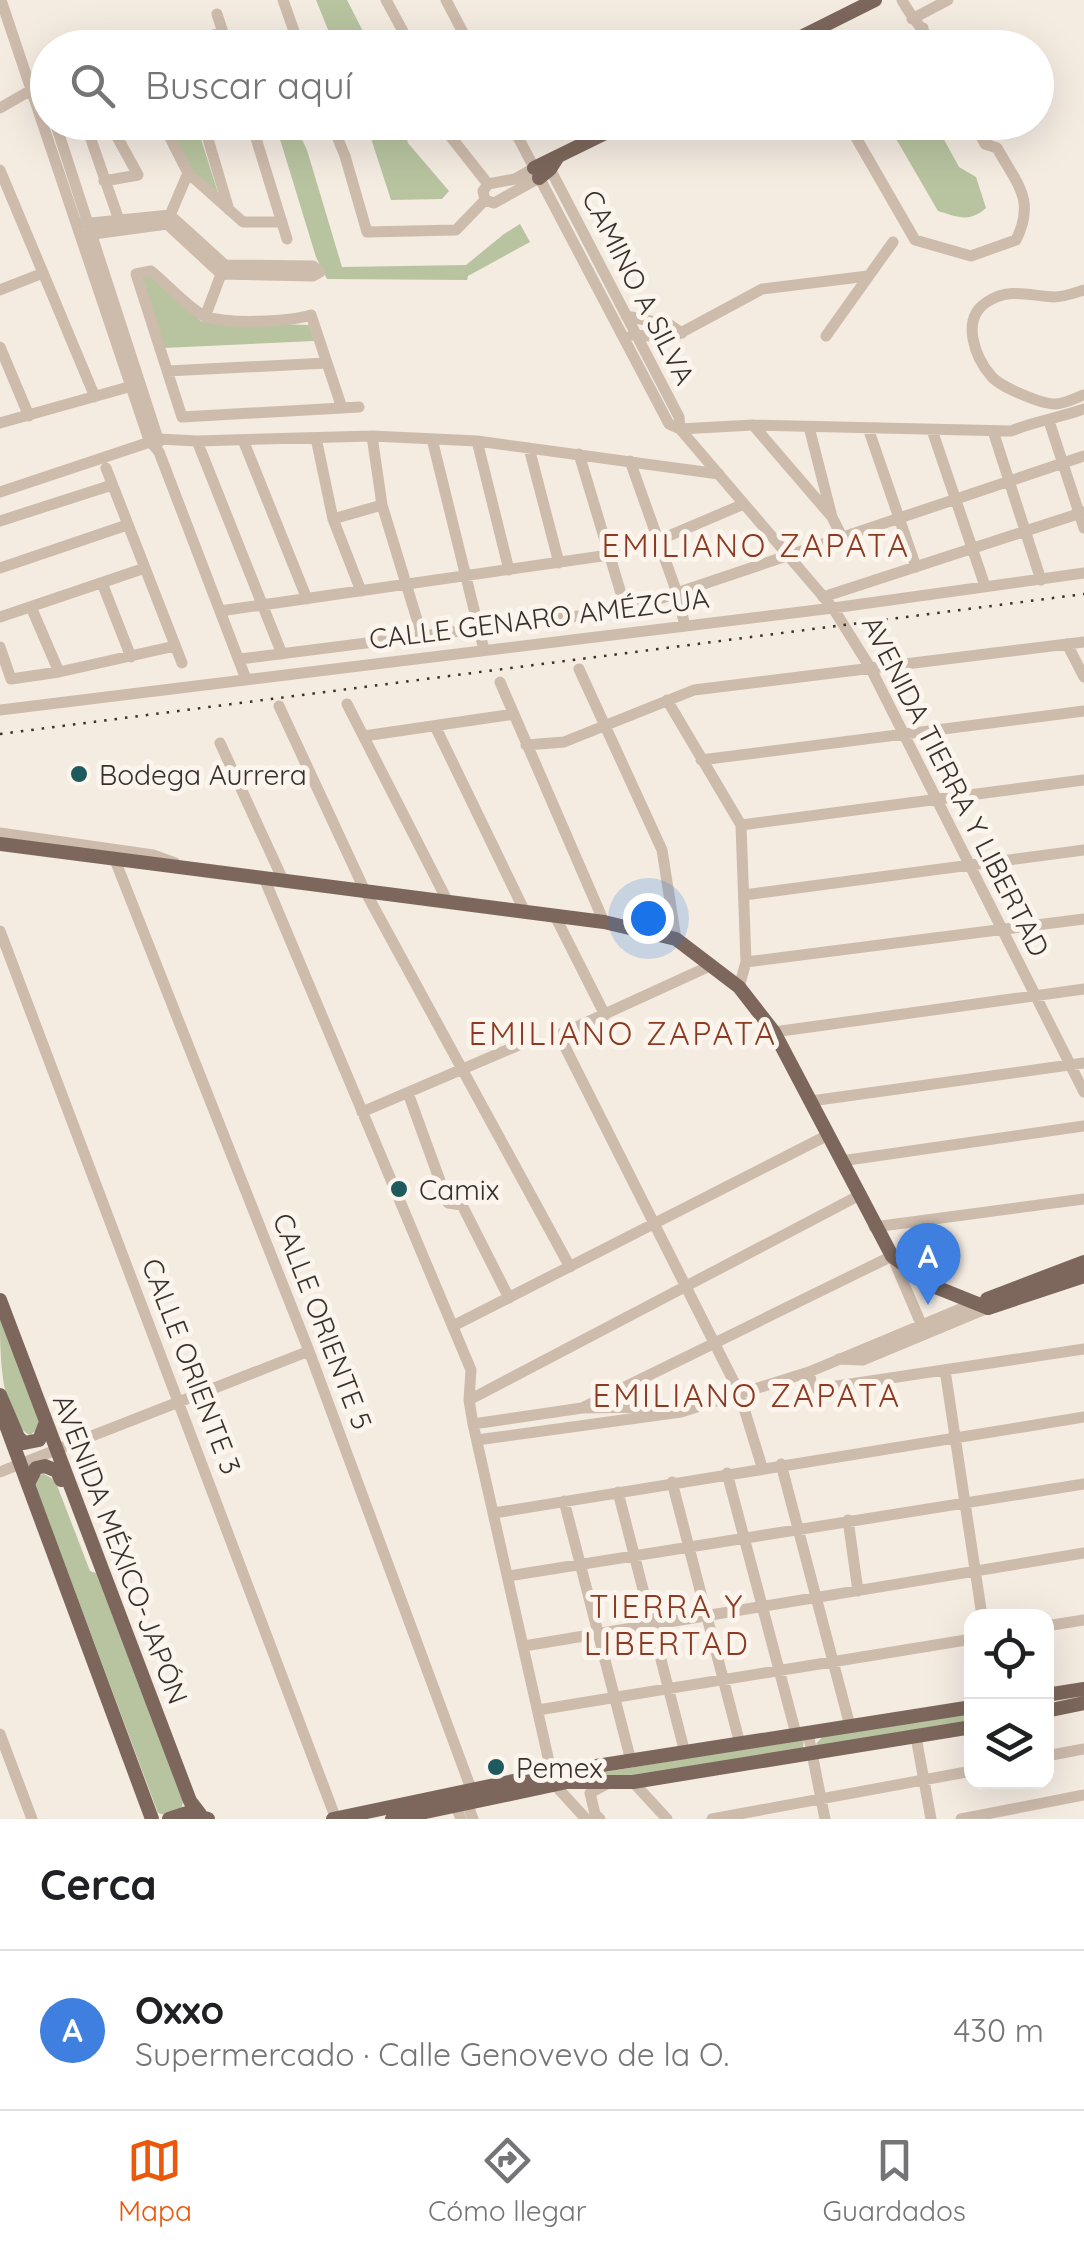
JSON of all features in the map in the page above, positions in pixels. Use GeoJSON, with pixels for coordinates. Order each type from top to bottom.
{"type":"FeatureCollection","features":[{"type":"Feature","properties":{"kind":"main road"},"geometry":{"type":"LineString","coordinates":[[815,30],[875,0]]}},
{"type":"Feature","properties":{"kind":"main road"},"geometry":{"type":"LineString","coordinates":[[545,166],[594,140]]}},
{"type":"Feature","properties":{"kind":"main road"},"geometry":{"type":"LineString","coordinates":[[0,844],[604,922],[676,940],[738,988],[774,1032],[892,1256],[933,1286],[988,1308],[1084,1276]]}},
{"type":"Feature","properties":{"kind":"main road"},"geometry":{"type":"LineString","coordinates":[[972,1304],[1084,1262]]}},
{"type":"Feature","properties":{"kind":"main road","name":"AVENIDA MÉXICO-JAPÓN"},"geometry":{"type":"LineString","coordinates":[[0,1300],[190,1801],[204,1817]]}},
{"type":"Feature","properties":{"kind":"main road"},"geometry":{"type":"LineString","coordinates":[[0,1395],[24,1444],[39,1440],[46,1422]]}},
{"type":"Feature","properties":{"kind":"main road"},"geometry":{"type":"LineString","coordinates":[[0,1409],[152,1819]]}},
{"type":"Feature","properties":{"kind":"main road"},"geometry":{"type":"LineString","coordinates":[[28,1484],[36,1468],[51,1466],[57,1471],[92,1564],[102,1568]]}},
{"type":"Feature","properties":{"kind":"main road"},"geometry":{"type":"LineString","coordinates":[[1054,1696],[1083,1699]]}},
{"type":"Feature","properties":{"kind":"main road"},"geometry":{"type":"LineString","coordinates":[[1054,1708],[1083,1699]]}},
{"type":"Feature","properties":{"kind":"main road"},"geometry":{"type":"LineString","coordinates":[[392,1819],[465,1804],[593,1767],[964,1708]]}},
{"type":"Feature","properties":{"kind":"main road"},"geometry":{"type":"LineString","coordinates":[[554,1779],[569,1790],[964,1728]]}},
{"type":"Feature","properties":{"kind":"main road"},"geometry":{"type":"LineString","coordinates":[[335,1819],[465,1804]]}},
{"type":"Feature","properties":{"kind":"main road"},"geometry":{"type":"LineString","coordinates":[[169,1819],[186,1813],[204,1817]]}},
{"type":"Feature","properties":{"kind":"street"},"geometry":{"type":"LineString","coordinates":[[283,0],[294,30]]}},
{"type":"Feature","properties":{"kind":"street"},"geometry":{"type":"LineString","coordinates":[[386,0],[402,30]]}},
{"type":"Feature","properties":{"kind":"street"},"geometry":{"type":"LineString","coordinates":[[446,0],[462,30]]}},
{"type":"Feature","properties":{"kind":"street"},"geometry":{"type":"LineString","coordinates":[[902,0],[920,21]]}},
{"type":"Feature","properties":{"kind":"street"},"geometry":{"type":"LineString","coordinates":[[917,0],[924,30]]}},
{"type":"Feature","properties":{"kind":"street"},"geometry":{"type":"LineString","coordinates":[[916,30],[920,21],[948,0]]}},
{"type":"Feature","properties":{"kind":"street"},"geometry":{"type":"LineString","coordinates":[[3,1],[30,77]]}},
{"type":"Feature","properties":{"kind":"street"},"geometry":{"type":"LineString","coordinates":[[216,14],[222,30]]}},
{"type":"Feature","properties":{"kind":"street"},"geometry":{"type":"LineString","coordinates":[[0,108],[30,91]]}},
{"type":"Feature","properties":{"kind":"street"},"geometry":{"type":"LineString","coordinates":[[53,140],[156,443]]}},
{"type":"Feature","properties":{"kind":"street"},"geometry":{"type":"LineString","coordinates":[[60,140],[132,386],[246,679]]}},
{"type":"Feature","properties":{"kind":"street"},"geometry":{"type":"LineString","coordinates":[[90,140],[120,226]]}},
{"type":"Feature","properties":{"kind":"street"},"geometry":{"type":"LineString","coordinates":[[104,181],[138,175],[119,140]]}},
{"type":"Feature","properties":{"kind":"street"},"geometry":{"type":"LineString","coordinates":[[171,140],[188,173],[243,222],[282,222]]}},
{"type":"Feature","properties":{"kind":"street"},"geometry":{"type":"LineString","coordinates":[[209,140],[229,210]]}},
{"type":"Feature","properties":{"kind":"street"},"geometry":{"type":"LineString","coordinates":[[257,140],[287,240]]}},
{"type":"Feature","properties":{"kind":"street"},"geometry":{"type":"LineString","coordinates":[[338,140],[367,232],[373,234],[456,230],[486,200],[483,191],[496,189],[545,166],[524,140]]}},
{"type":"Feature","properties":{"kind":"street"},"geometry":{"type":"LineString","coordinates":[[454,140],[496,189]]}},
{"type":"Feature","properties":{"kind":"street"},"geometry":{"type":"LineString","coordinates":[[858,140],[916,240],[971,256],[1016,240],[1025,222],[1027,201],[997,148],[983,140]]}},
{"type":"Feature","properties":{"kind":"street","name":"CAMINO A SILVA"},"geometry":{"type":"LineString","coordinates":[[545,166],[611,301],[626,316],[630,336],[678,416],[674,426]]}},
{"type":"Feature","properties":{"kind":"street"},"geometry":{"type":"LineString","coordinates":[[0,170],[94,398]]}},
{"type":"Feature","properties":{"kind":"street"},"geometry":{"type":"LineString","coordinates":[[169,220],[188,173]]}},
{"type":"Feature","properties":{"kind":"street"},"geometry":{"type":"LineString","coordinates":[[85,229],[169,220],[223,269],[313,276],[320,272],[313,266],[223,269]]}},
{"type":"Feature","properties":{"kind":"street"},"geometry":{"type":"LineString","coordinates":[[826,336],[892,242]]}},
{"type":"Feature","properties":{"kind":"street"},"geometry":{"type":"LineString","coordinates":[[205,316],[223,269]]}},
{"type":"Feature","properties":{"kind":"street"},"geometry":{"type":"LineString","coordinates":[[342,408],[312,316],[283,320],[205,316],[152,271],[136,274],[182,418],[359,407]]}},
{"type":"Feature","properties":{"kind":"street"},"geometry":{"type":"LineString","coordinates":[[0,290],[43,274]]}},
{"type":"Feature","properties":{"kind":"street"},"geometry":{"type":"LineString","coordinates":[[611,301],[630,336],[674,337],[762,289],[868,276]]}},
{"type":"Feature","properties":{"kind":"street"},"geometry":{"type":"LineString","coordinates":[[1084,290],[1059,298],[1014,291],[986,302],[976,313],[971,332],[978,355],[994,380],[1043,403],[1060,404],[1084,395]]}},
{"type":"Feature","properties":{"kind":"street"},"geometry":{"type":"LineString","coordinates":[[626,316],[670,325],[682,333]]}},
{"type":"Feature","properties":{"kind":"street"},"geometry":{"type":"LineString","coordinates":[[0,347],[29,416]]}},
{"type":"Feature","properties":{"kind":"street"},"geometry":{"type":"LineString","coordinates":[[167,371],[327,363]]}},
{"type":"Feature","properties":{"kind":"street"},"geometry":{"type":"LineString","coordinates":[[0,424],[132,386]]}},
{"type":"Feature","properties":{"kind":"street"},"geometry":{"type":"LineString","coordinates":[[674,426],[1011,431],[1036,420],[1050,422],[1084,409]]}},
{"type":"Feature","properties":{"kind":"street"},"geometry":{"type":"LineString","coordinates":[[1050,422],[1084,528]]}},
{"type":"Feature","properties":{"kind":"street","name":"AVENIDA TIERRA Y LIBERTAD"},"geometry":{"type":"LineString","coordinates":[[674,426],[832,608],[871,669],[1036,995],[1077,1064],[1084,1092]]}},
{"type":"Feature","properties":{"kind":"street"},"geometry":{"type":"LineString","coordinates":[[753,426],[832,517]]}},
{"type":"Feature","properties":{"kind":"street"},"geometry":{"type":"LineString","coordinates":[[808,426],[832,517],[842,538]]}},
{"type":"Feature","properties":{"kind":"street"},"geometry":{"type":"LineString","coordinates":[[868,428],[916,566]]}},
{"type":"Feature","properties":{"kind":"street"},"geometry":{"type":"LineString","coordinates":[[932,430],[986,586]]}},
{"type":"Feature","properties":{"kind":"street"},"geometry":{"type":"LineString","coordinates":[[993,431],[1041,580]]}},
{"type":"Feature","properties":{"kind":"street"},"geometry":{"type":"LineString","coordinates":[[0,492],[156,443],[372,436],[477,440],[719,474]]}},
{"type":"Feature","properties":{"kind":"street"},"geometry":{"type":"LineString","coordinates":[[372,436],[382,505],[422,636]]}},
{"type":"Feature","properties":{"kind":"street"},"geometry":{"type":"LineString","coordinates":[[316,438],[333,519],[361,591]]}},
{"type":"Feature","properties":{"kind":"street"},"geometry":{"type":"LineString","coordinates":[[432,439],[484,650]]}},
{"type":"Feature","properties":{"kind":"street"},"geometry":{"type":"LineString","coordinates":[[244,440],[307,599]]}},
{"type":"Feature","properties":{"kind":"street"},"geometry":{"type":"LineString","coordinates":[[477,440],[510,570]]}},
{"type":"Feature","properties":{"kind":"street"},"geometry":{"type":"LineString","coordinates":[[198,441],[282,654]]}},
{"type":"Feature","properties":{"kind":"street"},"geometry":{"type":"LineString","coordinates":[[529,448],[560,563]]}},
{"type":"Feature","properties":{"kind":"street"},"geometry":{"type":"LineString","coordinates":[[578,454],[626,610]]}},
{"type":"Feature","properties":{"kind":"street"},"geometry":{"type":"LineString","coordinates":[[240,660],[626,610],[1084,456]]}},
{"type":"Feature","properties":{"kind":"street"},"geometry":{"type":"LineString","coordinates":[[630,462],[686,626]]}},
{"type":"Feature","properties":{"kind":"street"},"geometry":{"type":"LineString","coordinates":[[106,468],[182,663]]}},
{"type":"Feature","properties":{"kind":"street"},"geometry":{"type":"LineString","coordinates":[[0,521],[112,485]]}},
{"type":"Feature","properties":{"kind":"street"},"geometry":{"type":"LineString","coordinates":[[220,611],[609,555],[658,540],[744,504]]}},
{"type":"Feature","properties":{"kind":"street"},"geometry":{"type":"LineString","coordinates":[[333,519],[382,505]]}},
{"type":"Feature","properties":{"kind":"street"},"geometry":{"type":"LineString","coordinates":[[823,597],[1082,513]]}},
{"type":"Feature","properties":{"kind":"street"},"geometry":{"type":"LineString","coordinates":[[0,568],[126,525]]}},
{"type":"Feature","properties":{"kind":"street"},"geometry":{"type":"LineString","coordinates":[[0,617],[145,568]]}},
{"type":"Feature","properties":{"kind":"street","name":"CALLE GENARO AMÉZCUA"},"geometry":{"type":"LineString","coordinates":[[0,710],[832,608],[1084,573]]}},
{"type":"Feature","properties":{"kind":"street"},"geometry":{"type":"LineString","coordinates":[[102,583],[130,657]]}},
{"type":"Feature","properties":{"kind":"street"},"geometry":{"type":"LineString","coordinates":[[31,607],[59,672]]}},
{"type":"Feature","properties":{"kind":"street"},"geometry":{"type":"LineString","coordinates":[[526,745],[564,742],[694,690],[1084,642]]}},
{"type":"Feature","properties":{"kind":"street"},"geometry":{"type":"LineString","coordinates":[[1067,644],[1084,677]]}},
{"type":"Feature","properties":{"kind":"street"},"geometry":{"type":"LineString","coordinates":[[0,647],[10,679],[175,646]]}},
{"type":"Feature","properties":{"kind":"street"},"geometry":{"type":"LineString","coordinates":[[579,669],[662,850],[676,940]]}},
{"type":"Feature","properties":{"kind":"street"},"geometry":{"type":"LineString","coordinates":[[500,682],[604,922]]}},
{"type":"Feature","properties":{"kind":"street"},"geometry":{"type":"LineString","coordinates":[[667,700],[741,825],[746,962],[738,988]]}},
{"type":"Feature","properties":{"kind":"street"},"geometry":{"type":"LineString","coordinates":[[348,704],[448,902]]}},
{"type":"Feature","properties":{"kind":"street"},"geometry":{"type":"LineString","coordinates":[[279,706],[366,892],[570,1266]]}},
{"type":"Feature","properties":{"kind":"street"},"geometry":{"type":"LineString","coordinates":[[701,760],[1084,711]]}},
{"type":"Feature","properties":{"kind":"street"},"geometry":{"type":"LineString","coordinates":[[364,736],[514,714]]}},
{"type":"Feature","properties":{"kind":"street"},"geometry":{"type":"LineString","coordinates":[[435,726],[525,912]]}},
{"type":"Feature","properties":{"kind":"street"},"geometry":{"type":"LineString","coordinates":[[220,743],[283,880]]}},
{"type":"Feature","properties":{"kind":"street"},"geometry":{"type":"LineString","coordinates":[[741,825],[1084,780]]}},
{"type":"Feature","properties":{"kind":"street"},"geometry":{"type":"LineString","coordinates":[[0,833],[153,855],[183,867]]}},
{"type":"Feature","properties":{"kind":"street"},"geometry":{"type":"LineString","coordinates":[[744,895],[1084,850]]}},
{"type":"Feature","properties":{"kind":"street","name":"CALLE ORIENTE 5"},"geometry":{"type":"LineString","coordinates":[[115,860],[309,1352],[465,1804]]}},
{"type":"Feature","properties":{"kind":"street"},"geometry":{"type":"LineString","coordinates":[[264,878],[471,1370],[469,1400],[477,1440],[554,1779]]}},
{"type":"Feature","properties":{"kind":"street"},"geometry":{"type":"LineString","coordinates":[[554,916],[605,1015]]}},
{"type":"Feature","properties":{"kind":"street"},"geometry":{"type":"LineString","coordinates":[[746,962],[1084,919]]}},
{"type":"Feature","properties":{"kind":"street","name":"CALLE ORIENTE 3"},"geometry":{"type":"LineString","coordinates":[[0,931],[335,1819]]}},
{"type":"Feature","properties":{"kind":"street"},"geometry":{"type":"LineString","coordinates":[[712,965],[559,1036],[739,1392],[762,1467]]}},
{"type":"Feature","properties":{"kind":"street"},"geometry":{"type":"LineString","coordinates":[[774,1032],[1084,989]]}},
{"type":"Feature","properties":{"kind":"street"},"geometry":{"type":"LineString","coordinates":[[362,1112],[518,1046]]}},
{"type":"Feature","properties":{"kind":"street"},"geometry":{"type":"LineString","coordinates":[[811,1100],[1077,1064]]}},
{"type":"Feature","properties":{"kind":"street"},"geometry":{"type":"LineString","coordinates":[[408,1093],[448,1203],[462,1205],[509,1298]]}},
{"type":"Feature","properties":{"kind":"street"},"geometry":{"type":"LineString","coordinates":[[841,1161],[1084,1126]]}},
{"type":"Feature","properties":{"kind":"street"},"geometry":{"type":"LineString","coordinates":[[452,1326],[828,1135]]}},
{"type":"Feature","properties":{"kind":"street"},"geometry":{"type":"LineString","coordinates":[[469,1400],[858,1196]]}},
{"type":"Feature","properties":{"kind":"street"},"geometry":{"type":"LineString","coordinates":[[874,1226],[1084,1199]]}},
{"type":"Feature","properties":{"kind":"street"},"geometry":{"type":"LineString","coordinates":[[582,1408],[892,1256],[922,1328]]}},
{"type":"Feature","properties":{"kind":"street"},"geometry":{"type":"LineString","coordinates":[[922,1328],[972,1304]]}},
{"type":"Feature","properties":{"kind":"street"},"geometry":{"type":"LineString","coordinates":[[477,1440],[682,1412],[988,1308]]}},
{"type":"Feature","properties":{"kind":"street"},"geometry":{"type":"LineString","coordinates":[[809,1372],[817,1390],[1084,1349]]}},
{"type":"Feature","properties":{"kind":"street"},"geometry":{"type":"LineString","coordinates":[[0,1472],[309,1352]]}},
{"type":"Feature","properties":{"kind":"street"},"geometry":{"type":"LineString","coordinates":[[944,1370],[981,1609]]}},
{"type":"Feature","properties":{"kind":"street"},"geometry":{"type":"LineString","coordinates":[[617,1390],[623,1405]]}},
{"type":"Feature","properties":{"kind":"street"},"geometry":{"type":"LineString","coordinates":[[474,1424],[582,1408],[696,1406]]}},
{"type":"Feature","properties":{"kind":"street"},"geometry":{"type":"LineString","coordinates":[[494,1512],[1084,1417]]}},
{"type":"Feature","properties":{"kind":"street"},"geometry":{"type":"LineString","coordinates":[[781,1464],[850,1726]]}},
{"type":"Feature","properties":{"kind":"street"},"geometry":{"type":"LineString","coordinates":[[727,1473],[780,1670],[802,1734],[814,1754],[825,1819]]}},
{"type":"Feature","properties":{"kind":"street"},"geometry":{"type":"LineString","coordinates":[[672,1482],[740,1744]]}},
{"type":"Feature","properties":{"kind":"street"},"geometry":{"type":"LineString","coordinates":[[508,1576],[1084,1484]]}},
{"type":"Feature","properties":{"kind":"street"},"geometry":{"type":"LineString","coordinates":[[618,1492],[685,1753]]}},
{"type":"Feature","properties":{"kind":"street"},"geometry":{"type":"LineString","coordinates":[[564,1501],[631,1762]]}},
{"type":"Feature","properties":{"kind":"street"},"geometry":{"type":"LineString","coordinates":[[848,1520],[858,1590]]}},
{"type":"Feature","properties":{"kind":"street"},"geometry":{"type":"LineString","coordinates":[[524,1646],[1084,1553]]}},
{"type":"Feature","properties":{"kind":"street"},"geometry":{"type":"LineString","coordinates":[[1054,1625],[1084,1620]]}},
{"type":"Feature","properties":{"kind":"street"},"geometry":{"type":"LineString","coordinates":[[538,1710],[964,1640]]}},
{"type":"Feature","properties":{"kind":"street"},"geometry":{"type":"LineString","coordinates":[[0,1734],[32,1819]]}},
{"type":"Feature","properties":{"kind":"street"},"geometry":{"type":"LineString","coordinates":[[916,1737],[931,1819]]}},
{"type":"Feature","properties":{"kind":"street"},"geometry":{"type":"LineString","coordinates":[[1054,1755],[1084,1749]]}},
{"type":"Feature","properties":{"kind":"street"},"geometry":{"type":"LineString","coordinates":[[586,1819],[569,1790],[593,1767]]}},
{"type":"Feature","properties":{"kind":"street"},"geometry":{"type":"LineString","coordinates":[[712,1819],[964,1772]]}},
{"type":"Feature","properties":{"kind":"street"},"geometry":{"type":"LineString","coordinates":[[600,1819],[590,1793],[610,1782]]}},
{"type":"Feature","properties":{"kind":"street"},"geometry":{"type":"LineString","coordinates":[[633,1782],[667,1819]]}},
{"type":"Feature","properties":{"kind":"street"},"geometry":{"type":"LineString","coordinates":[[961,1819],[1084,1796]]}},
{"type":"Feature","properties":{"kind":"green space"},"geometry":{"type":"Polygon","coordinates":[[[316,0],[347,0],[362,30],[328,30],[316,0]]]}},
{"type":"Feature","properties":{"kind":"green space"},"geometry":{"type":"Polygon","coordinates":[[[175,140],[201,140],[219,196],[192,171],[175,140]]]}},
{"type":"Feature","properties":{"kind":"green space"},"geometry":{"type":"Polygon","coordinates":[[[280,140],[302,140],[342,267],[466,265],[520,224],[530,242],[467,280],[327,279],[316,257],[280,140]]]}},
{"type":"Feature","properties":{"kind":"green space"},"geometry":{"type":"Polygon","coordinates":[[[372,140],[407,140],[449,191],[442,199],[391,200],[372,140]]]}},
{"type":"Feature","properties":{"kind":"green space"},"geometry":{"type":"Polygon","coordinates":[[[897,140],[944,140],[959,167],[976,177],[986,208],[969,217],[938,211],[897,140]]]}},
{"type":"Feature","properties":{"kind":"green space"},"geometry":{"type":"Polygon","coordinates":[[[152,276],[202,322],[309,325],[314,341],[163,348],[141,278],[152,276]]]}},
{"type":"Feature","properties":{"kind":"green space"},"geometry":{"type":"Polygon","coordinates":[[[0,1319],[39,1421],[37,1430],[30,1435],[20,1427],[7,1400],[0,1319]]]}},
{"type":"Feature","properties":{"kind":"green space"},"geometry":{"type":"Polygon","coordinates":[[[39,1475],[55,1480],[90,1571],[96,1573],[183,1801],[182,1807],[165,1815],[158,1813],[35,1485],[39,1475]]]}},
{"type":"Feature","properties":{"kind":"green space"},"geometry":{"type":"Polygon","coordinates":[[[964,1712],[964,1722],[818,1747],[822,1737],[964,1712]]]}},
{"type":"Feature","properties":{"kind":"green space"},"geometry":{"type":"Polygon","coordinates":[[[804,1738],[803,1748],[628,1779],[583,1776],[804,1738]]]}},
{"type":"Feature","properties":{"kind":"railway"},"geometry":{"type":"LineString","coordinates":[[0,734],[1084,594]]}},
{"type":"Feature","properties":{"kind":"place","name":"Bodega Aurrera"},"geometry":{"type":"Point","coordinates":[79,774]}},
{"type":"Feature","properties":{"kind":"place","name":"Camix"},"geometry":{"type":"Point","coordinates":[399,1189]}},
{"type":"Feature","properties":{"kind":"place","name":"Oxxo"},"geometry":{"type":"Point","coordinates":[928,1305]}},
{"type":"Feature","properties":{"kind":"place","name":"Pemex"},"geometry":{"type":"Point","coordinates":[496,1767]}},
{"type":"Feature","properties":{"kind":"district","name":"EMILIANO ZAPATA"},"geometry":{"type":"Point","coordinates":[756,545]}},
{"type":"Feature","properties":{"kind":"district","name":"EMILIANO ZAPATA"},"geometry":{"type":"Point","coordinates":[623,1033]}},
{"type":"Feature","properties":{"kind":"district","name":"EMILIANO ZAPATA"},"geometry":{"type":"Point","coordinates":[747,1395]}},
{"type":"Feature","properties":{"kind":"district","name":"TIERRA Y LIBERTAD"},"geometry":{"type":"Point","coordinates":[667,1624]}}]}
